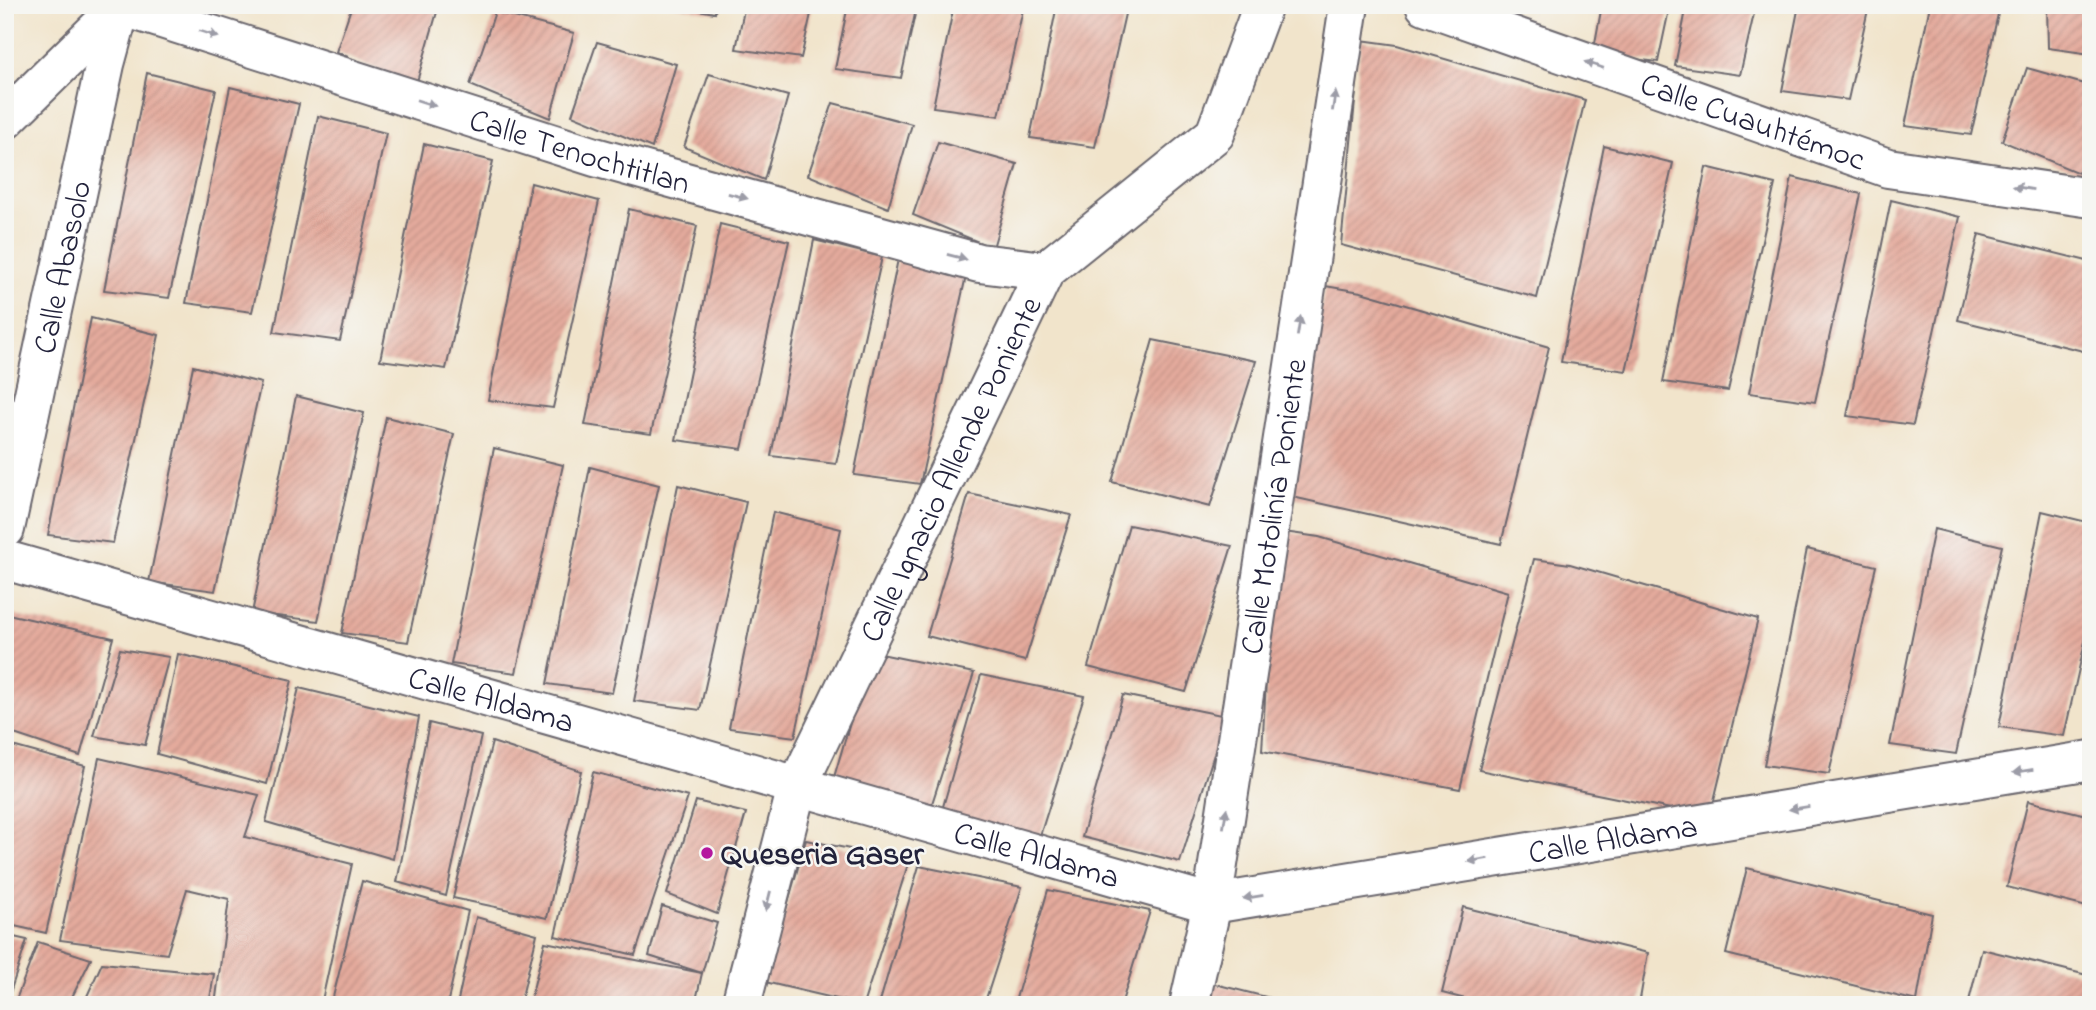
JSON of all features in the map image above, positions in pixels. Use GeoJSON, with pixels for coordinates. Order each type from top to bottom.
{"type":"FeatureCollection","features":[{"type":"Feature","properties":{"kind":"street","name":"Calle Ignacio Allende Poniente"},"geometry":{"type":"LineString","coordinates":[[741,1005],[797,787],[1045,271],[1215,134],[1263,5]]}},
{"type":"Feature","properties":{"kind":"street","name":"Calle Motolinía Poniente"},"geometry":{"type":"LineString","coordinates":[[1189,1005],[1212,904],[1349,5]]}},
{"type":"Feature","properties":{"kind":"street","name":"Calle Cuauhtémoc"},"geometry":{"type":"LineString","coordinates":[[1425,5],[1888,168],[2091,198]]}},
{"type":"Feature","properties":{"kind":"street","name":"Calle Tenochtitlan"},"geometry":{"type":"LineString","coordinates":[[121,6],[595,157],[979,263],[1045,271]]}},
{"type":"Feature","properties":{"kind":"street"},"geometry":{"type":"LineString","coordinates":[[5,120],[121,6]]}},
{"type":"Feature","properties":{"kind":"street","name":"Calle Abasolo"},"geometry":{"type":"LineString","coordinates":[[5,529],[105,64],[121,6]]}},
{"type":"Feature","properties":{"kind":"street","name":"Calle Aldama"},"geometry":{"type":"LineString","coordinates":[[5,559],[1212,904],[2091,760]]}},
{"type":"Feature","properties":{"kind":"building"},"geometry":{"type":"Polygon","coordinates":[[[352,5],[439,5],[416,85],[336,52],[352,5]]]}},
{"type":"Feature","properties":{"kind":"building"},"geometry":{"type":"Polygon","coordinates":[[[670,5],[716,5],[715,13],[670,5]]]}},
{"type":"Feature","properties":{"kind":"building"},"geometry":{"type":"Polygon","coordinates":[[[745,5],[813,5],[801,58],[736,49],[745,5]]]}},
{"type":"Feature","properties":{"kind":"building"},"geometry":{"type":"Polygon","coordinates":[[[848,5],[917,5],[901,78],[835,69],[848,5]]]}},
{"type":"Feature","properties":{"kind":"building"},"geometry":{"type":"Polygon","coordinates":[[[954,5],[1024,5],[999,116],[933,107],[954,5]]]}},
{"type":"Feature","properties":{"kind":"building"},"geometry":{"type":"Polygon","coordinates":[[[1057,5],[1127,5],[1095,147],[1030,138],[1057,5]]]}},
{"type":"Feature","properties":{"kind":"building"},"geometry":{"type":"Polygon","coordinates":[[[1602,5],[1670,5],[1658,62],[1593,54],[1602,5]]]}},
{"type":"Feature","properties":{"kind":"building"},"geometry":{"type":"Polygon","coordinates":[[[1687,5],[1756,5],[1740,75],[1675,66],[1687,5]]]}},
{"type":"Feature","properties":{"kind":"building"},"geometry":{"type":"Polygon","coordinates":[[[1799,5],[1869,5],[1848,100],[1782,91],[1799,5]]]}},
{"type":"Feature","properties":{"kind":"building"},"geometry":{"type":"Polygon","coordinates":[[[1930,5],[2000,5],[1971,135],[1905,126],[1930,5]]]}},
{"type":"Feature","properties":{"kind":"building"},"geometry":{"type":"Polygon","coordinates":[[[2047,5],[2091,5],[2091,54],[2048,48],[2047,5]]]}},
{"type":"Feature","properties":{"kind":"building"},"geometry":{"type":"Polygon","coordinates":[[[495,12],[574,33],[550,118],[470,85],[495,12]]]}},
{"type":"Feature","properties":{"kind":"building"},"geometry":{"type":"Polygon","coordinates":[[[1361,40],[1397,45],[1585,100],[1537,298],[1341,245],[1361,40]]]}},
{"type":"Feature","properties":{"kind":"building"},"geometry":{"type":"Polygon","coordinates":[[[597,42],[676,64],[652,148],[572,115],[597,42]]]}},
{"type":"Feature","properties":{"kind":"building"},"geometry":{"type":"Polygon","coordinates":[[[2027,68],[2091,86],[2091,141],[2081,174],[2002,141],[2027,68]]]}},
{"type":"Feature","properties":{"kind":"building"},"geometry":{"type":"Polygon","coordinates":[[[147,73],[216,90],[169,298],[104,290],[147,73]]]}},
{"type":"Feature","properties":{"kind":"building"},"geometry":{"type":"Polygon","coordinates":[[[709,74],[788,96],[764,180],[684,147],[709,74]]]}},
{"type":"Feature","properties":{"kind":"building"},"geometry":{"type":"Polygon","coordinates":[[[230,87],[299,104],[252,312],[186,303],[230,87]]]}},
{"type":"Feature","properties":{"kind":"building"},"geometry":{"type":"Polygon","coordinates":[[[833,103],[912,124],[888,208],[808,175],[833,103]]]}},
{"type":"Feature","properties":{"kind":"building"},"geometry":{"type":"Polygon","coordinates":[[[318,116],[386,133],[340,341],[274,332],[318,116]]]}},
{"type":"Feature","properties":{"kind":"building"},"geometry":{"type":"Polygon","coordinates":[[[938,142],[1017,164],[993,248],[913,215],[938,142]]]}},
{"type":"Feature","properties":{"kind":"building"},"geometry":{"type":"Polygon","coordinates":[[[424,144],[493,161],[446,369],[380,360],[424,144]]]}},
{"type":"Feature","properties":{"kind":"building"},"geometry":{"type":"Polygon","coordinates":[[[1604,146],[1673,163],[1626,371],[1561,362],[1604,146]]]}},
{"type":"Feature","properties":{"kind":"building"},"geometry":{"type":"Polygon","coordinates":[[[1706,167],[1775,184],[1728,391],[1663,382],[1706,167]]]}},
{"type":"Feature","properties":{"kind":"building"},"geometry":{"type":"Polygon","coordinates":[[[1792,177],[1861,194],[1815,402],[1749,393],[1792,177]]]}},
{"type":"Feature","properties":{"kind":"building"},"geometry":{"type":"Polygon","coordinates":[[[531,183],[599,201],[553,408],[488,400],[531,183]]]}},
{"type":"Feature","properties":{"kind":"building"},"geometry":{"type":"Polygon","coordinates":[[[1891,200],[1960,217],[1913,425],[1847,416],[1891,200]]]}},
{"type":"Feature","properties":{"kind":"building"},"geometry":{"type":"Polygon","coordinates":[[[629,209],[697,226],[651,434],[585,425],[629,209]]]}},
{"type":"Feature","properties":{"kind":"building"},"geometry":{"type":"Polygon","coordinates":[[[720,224],[789,241],[742,449],[676,440],[720,224]]]}},
{"type":"Feature","properties":{"kind":"building"},"geometry":{"type":"Polygon","coordinates":[[[1979,234],[2091,262],[2091,353],[1958,320],[1979,234]]]}},
{"type":"Feature","properties":{"kind":"building"},"geometry":{"type":"Polygon","coordinates":[[[814,240],[882,257],[836,464],[771,456],[814,240]]]}},
{"type":"Feature","properties":{"kind":"building"},"geometry":{"type":"Polygon","coordinates":[[[898,259],[966,276],[920,484],[854,475],[898,259]]]}},
{"type":"Feature","properties":{"kind":"building"},"geometry":{"type":"Polygon","coordinates":[[[1325,286],[1361,292],[1549,347],[1501,544],[1288,496],[1325,286]]]}},
{"type":"Feature","properties":{"kind":"building"},"geometry":{"type":"Polygon","coordinates":[[[91,318],[159,335],[113,543],[48,535],[91,318]]]}},
{"type":"Feature","properties":{"kind":"building"},"geometry":{"type":"Polygon","coordinates":[[[1153,340],[1256,361],[1210,507],[1112,482],[1153,340]]]}},
{"type":"Feature","properties":{"kind":"building"},"geometry":{"type":"Polygon","coordinates":[[[193,366],[261,383],[215,591],[149,582],[193,366]]]}},
{"type":"Feature","properties":{"kind":"building"},"geometry":{"type":"Polygon","coordinates":[[[296,396],[364,413],[318,621],[252,613],[296,396]]]}},
{"type":"Feature","properties":{"kind":"building"},"geometry":{"type":"Polygon","coordinates":[[[386,417],[454,434],[408,642],[342,633],[386,417]]]}},
{"type":"Feature","properties":{"kind":"building"},"geometry":{"type":"Polygon","coordinates":[[[494,448],[563,465],[516,673],[451,664],[494,448]]]}},
{"type":"Feature","properties":{"kind":"building"},"geometry":{"type":"Polygon","coordinates":[[[590,467],[659,485],[612,693],[547,684],[590,467]]]}},
{"type":"Feature","properties":{"kind":"building"},"geometry":{"type":"Polygon","coordinates":[[[678,485],[746,502],[700,710],[634,701],[678,485]]]}},
{"type":"Feature","properties":{"kind":"building"},"geometry":{"type":"Polygon","coordinates":[[[969,494],[1071,515],[1025,661],[927,636],[969,494]]]}},
{"type":"Feature","properties":{"kind":"building"},"geometry":{"type":"Polygon","coordinates":[[[2042,511],[2091,523],[2091,615],[2064,736],[1999,727],[2042,511]]]}},
{"type":"Feature","properties":{"kind":"building"},"geometry":{"type":"Polygon","coordinates":[[[773,512],[841,529],[795,737],[729,728],[773,512]]]}},
{"type":"Feature","properties":{"kind":"building"},"geometry":{"type":"Polygon","coordinates":[[[1129,525],[1232,546],[1186,692],[1088,667],[1129,525]]]}},
{"type":"Feature","properties":{"kind":"building"},"geometry":{"type":"Polygon","coordinates":[[[1934,529],[2002,546],[1956,754],[1890,745],[1934,529]]]}},
{"type":"Feature","properties":{"kind":"building"},"geometry":{"type":"Polygon","coordinates":[[[1284,532],[1319,537],[1508,592],[1460,789],[1262,751],[1269,630],[1284,532]]]}},
{"type":"Feature","properties":{"kind":"building"},"geometry":{"type":"Polygon","coordinates":[[[1807,549],[1876,566],[1829,774],[1764,765],[1807,549]]]}},
{"type":"Feature","properties":{"kind":"building"},"geometry":{"type":"Polygon","coordinates":[[[1534,559],[1570,564],[1758,619],[1710,817],[1479,770],[1534,559]]]}},
{"type":"Feature","properties":{"kind":"building"},"geometry":{"type":"Polygon","coordinates":[[[8,614],[113,638],[80,756],[5,731],[5,625],[8,614]]]}},
{"type":"Feature","properties":{"kind":"building"},"geometry":{"type":"Polygon","coordinates":[[[120,649],[169,657],[145,745],[94,736],[120,649]]]}},
{"type":"Feature","properties":{"kind":"building"},"geometry":{"type":"Polygon","coordinates":[[[871,652],[974,673],[927,819],[829,794],[871,652]]]}},
{"type":"Feature","properties":{"kind":"building"},"geometry":{"type":"Polygon","coordinates":[[[178,654],[292,680],[267,784],[157,754],[178,654]]]}},
{"type":"Feature","properties":{"kind":"building"},"geometry":{"type":"Polygon","coordinates":[[[981,675],[1084,696],[1038,842],[940,817],[981,675]]]}},
{"type":"Feature","properties":{"kind":"building"},"geometry":{"type":"Polygon","coordinates":[[[299,688],[419,717],[393,859],[266,822],[299,688]]]}},
{"type":"Feature","properties":{"kind":"building"},"geometry":{"type":"Polygon","coordinates":[[[1123,695],[1226,716],[1180,862],[1082,837],[1123,695]]]}},
{"type":"Feature","properties":{"kind":"building"},"geometry":{"type":"Polygon","coordinates":[[[429,723],[481,736],[446,896],[397,882],[429,723]]]}},
{"type":"Feature","properties":{"kind":"building"},"geometry":{"type":"Polygon","coordinates":[[[492,742],[581,771],[547,918],[453,898],[492,742]]]}},
{"type":"Feature","properties":{"kind":"building"},"geometry":{"type":"Polygon","coordinates":[[[5,744],[85,766],[46,933],[5,924],[5,744]]]}},
{"type":"Feature","properties":{"kind":"building"},"geometry":{"type":"Polygon","coordinates":[[[99,758],[259,795],[245,837],[352,864],[321,1005],[215,1005],[229,899],[187,889],[167,954],[60,940],[99,758]]]}},
{"type":"Feature","properties":{"kind":"building"},"geometry":{"type":"Polygon","coordinates":[[[593,772],[688,797],[635,955],[555,936],[593,772]]]}},
{"type":"Feature","properties":{"kind":"building","name":"Queseria Gaser"},"geometry":{"type":"Polygon","coordinates":[[[696,801],[746,813],[717,914],[667,894],[696,801]]]}},
{"type":"Feature","properties":{"kind":"building"},"geometry":{"type":"Polygon","coordinates":[[[2028,801],[2091,816],[2091,908],[2007,887],[2028,801]]]}},
{"type":"Feature","properties":{"kind":"building"},"geometry":{"type":"Polygon","coordinates":[[[806,840],[909,861],[863,1005],[765,982],[806,840]]]}},
{"type":"Feature","properties":{"kind":"building"},"geometry":{"type":"Polygon","coordinates":[[[919,866],[1022,887],[984,1005],[879,1005],[919,866]]]}},
{"type":"Feature","properties":{"kind":"building"},"geometry":{"type":"Polygon","coordinates":[[[1747,868],[1932,914],[1917,1001],[1726,954],[1747,868]]]}},
{"type":"Feature","properties":{"kind":"building"},"geometry":{"type":"Polygon","coordinates":[[[362,881],[468,911],[447,1005],[331,1005],[362,881]]]}},
{"type":"Feature","properties":{"kind":"building"},"geometry":{"type":"Polygon","coordinates":[[[1048,890],[1150,911],[1121,1005],[1014,1005],[1048,890]]]}},
{"type":"Feature","properties":{"kind":"building"},"geometry":{"type":"Polygon","coordinates":[[[662,906],[717,923],[702,973],[649,956],[662,906]]]}},
{"type":"Feature","properties":{"kind":"building"},"geometry":{"type":"Polygon","coordinates":[[[1463,907],[1648,953],[1639,1005],[1489,1005],[1442,993],[1463,907]]]}},
{"type":"Feature","properties":{"kind":"building"},"geometry":{"type":"Polygon","coordinates":[[[476,917],[537,934],[520,1005],[457,1005],[476,917]]]}},
{"type":"Feature","properties":{"kind":"building"},"geometry":{"type":"Polygon","coordinates":[[[5,935],[27,940],[6,1005],[5,1005],[5,935]]]}},
{"type":"Feature","properties":{"kind":"building"},"geometry":{"type":"Polygon","coordinates":[[[38,942],[91,959],[68,1005],[14,1005],[38,942]]]}},
{"type":"Feature","properties":{"kind":"building"},"geometry":{"type":"Polygon","coordinates":[[[545,942],[702,973],[695,1005],[529,1005],[545,942]]]}},
{"type":"Feature","properties":{"kind":"building"},"geometry":{"type":"Polygon","coordinates":[[[1982,949],[2091,976],[2091,1005],[1968,1005],[1982,949]]]}},
{"type":"Feature","properties":{"kind":"building"},"geometry":{"type":"Polygon","coordinates":[[[102,963],[214,974],[209,1005],[83,1005],[102,963]]]}},
{"type":"Feature","properties":{"kind":"building"},"geometry":{"type":"Polygon","coordinates":[[[1211,983],[1294,1004],[1294,1005],[1206,1005],[1211,983]]]}},
{"type":"Feature","properties":{"kind":"place","name":"Queseria Gaser"},"geometry":{"type":"Point","coordinates":[707,853]}}]}
